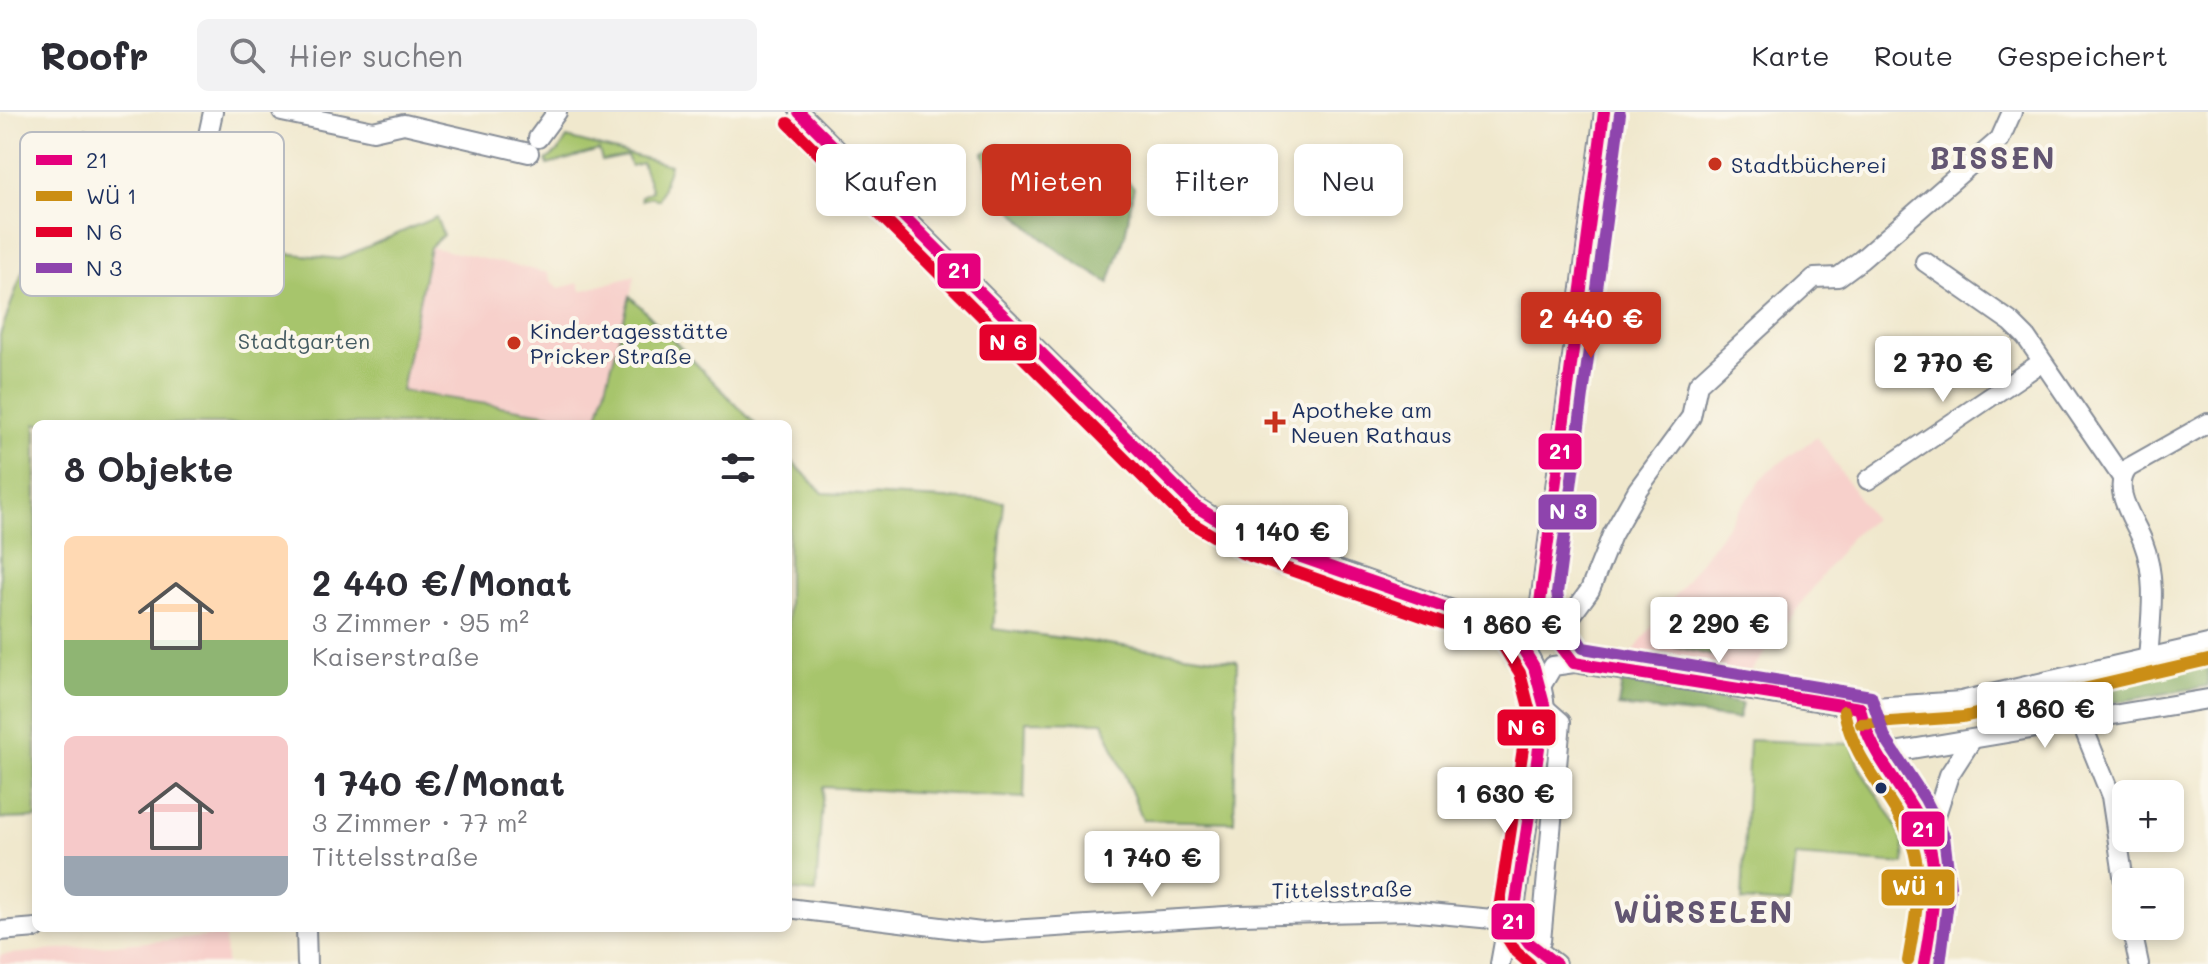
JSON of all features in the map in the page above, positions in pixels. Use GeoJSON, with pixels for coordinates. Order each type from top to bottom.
{"type":"FeatureCollection","features":[{"type":"Feature","properties":{"kind":"street"},"geometry":{"type":"LineString","coordinates":[[209,132],[213,112]]}},
{"type":"Feature","properties":{"kind":"street"},"geometry":{"type":"LineString","coordinates":[[282,112],[373,131],[404,124],[534,146],[557,112]]}},
{"type":"Feature","properties":{"kind":"street"},"geometry":{"type":"LineString","coordinates":[[799,112],[1195,506],[1247,538],[1512,631],[1532,657],[1543,683],[1545,708],[1500,964]]}},
{"type":"Feature","properties":{"kind":"street"},"geometry":{"type":"LineString","coordinates":[[1512,631],[1528,622],[1540,603],[1604,112]]}},
{"type":"Feature","properties":{"kind":"street"},"geometry":{"type":"LineString","coordinates":[[1555,638],[1590,590],[1612,535],[1638,489],[1691,417],[1698,384],[1814,278],[1838,277],[1861,260],[2000,139],[2006,117],[2012,112]]}},
{"type":"Feature","properties":{"kind":"street"},"geometry":{"type":"LineString","coordinates":[[1925,262],[2011,322],[2121,476],[2121,490],[2145,546],[2152,586],[2148,661]]}},
{"type":"Feature","properties":{"kind":"street"},"geometry":{"type":"LineString","coordinates":[[1868,480],[2042,362]]}},
{"type":"Feature","properties":{"kind":"street"},"geometry":{"type":"LineString","coordinates":[[2121,476],[2128,468],[2208,423]]}},
{"type":"Feature","properties":{"kind":"street"},"geometry":{"type":"LineString","coordinates":[[1540,603],[1555,638],[1574,663]]}},
{"type":"Feature","properties":{"kind":"street"},"geometry":{"type":"LineString","coordinates":[[1543,683],[1553,666],[1574,663],[1860,708],[1961,701],[2148,661],[2208,644]]}},
{"type":"Feature","properties":{"kind":"street"},"geometry":{"type":"LineString","coordinates":[[1876,755],[2208,699]]}},
{"type":"Feature","properties":{"kind":"street"},"geometry":{"type":"LineString","coordinates":[[1535,942],[1561,722],[1545,708]]}},
{"type":"Feature","properties":{"kind":"street"},"geometry":{"type":"LineString","coordinates":[[1860,708],[1862,725],[1876,755],[1928,840]]}},
{"type":"Feature","properties":{"kind":"street"},"geometry":{"type":"LineString","coordinates":[[2081,722],[2111,796],[2122,868]]}},
{"type":"Feature","properties":{"kind":"street"},"geometry":{"type":"LineString","coordinates":[[1924,964],[1931,879],[1928,840],[1949,775],[1971,741]]}},
{"type":"Feature","properties":{"kind":"street","name":"Tittelsstraße"},"geometry":{"type":"LineString","coordinates":[[792,908],[981,932],[1240,915],[1362,912],[1408,911],[1510,920]]}},
{"type":"Feature","properties":{"kind":"street"},"geometry":{"type":"LineString","coordinates":[[1510,920],[1556,964]]}},
{"type":"Feature","properties":{"kind":"street"},"geometry":{"type":"LineString","coordinates":[[0,931],[32,928]]}},
{"type":"Feature","properties":{"kind":"street"},"geometry":{"type":"LineString","coordinates":[[306,932],[307,964]]}},
{"type":"Feature","properties":{"kind":"street"},"geometry":{"type":"LineString","coordinates":[[2134,940],[2139,964]]}},
{"type":"Feature","properties":{"kind":"shaded area","name":"Kindertagesstätte Pricker Straße"},"geometry":{"type":"Polygon","coordinates":[[[430,247],[548,273],[552,283],[559,288],[579,283],[581,291],[635,276],[597,420],[401,391],[430,247]]]}},
{"type":"Feature","properties":{"kind":"shaded area"},"geometry":{"type":"Polygon","coordinates":[[[1817,437],[1873,519],[1851,537],[1748,675],[1633,652],[1768,471],[1817,437]]]}},
{"type":"Feature","properties":{"kind":"shaded area"},"geometry":{"type":"Polygon","coordinates":[[[225,935],[226,964],[0,964],[0,955],[225,935]]]}},
{"type":"Feature","properties":{"kind":"green space"},"geometry":{"type":"Polygon","coordinates":[[[567,138],[670,165],[659,200],[651,197],[642,200],[641,196],[652,191],[642,163],[631,166],[627,156],[602,161],[599,150],[548,165],[546,160],[559,151],[567,138]]]}},
{"type":"Feature","properties":{"kind":"green space"},"geometry":{"type":"Polygon","coordinates":[[[1019,216],[1129,216],[1109,283],[1032,230],[1019,216]]]}},
{"type":"Feature","properties":{"kind":"green space","name":"Stadtgarten"},"geometry":{"type":"Polygon","coordinates":[[[436,217],[443,235],[430,247],[401,391],[590,420],[32,420],[32,818],[0,819],[0,335],[20,279],[20,296],[284,296],[284,253],[339,259],[436,217]]]}},
{"type":"Feature","properties":{"kind":"green space","name":"Stadtgarten"},"geometry":{"type":"Polygon","coordinates":[[[630,296],[751,420],[597,420],[630,296]]]}},
{"type":"Feature","properties":{"kind":"green space"},"geometry":{"type":"Polygon","coordinates":[[[792,461],[823,493],[1004,502],[993,629],[1237,661],[1234,822],[1143,820],[1103,722],[1026,721],[1024,798],[823,787],[816,893],[792,890],[792,461]]]}},
{"type":"Feature","properties":{"kind":"green space"},"geometry":{"type":"Polygon","coordinates":[[[1687,613],[1728,643],[1719,657],[1665,644],[1687,613]]]}},
{"type":"Feature","properties":{"kind":"green space"},"geometry":{"type":"Polygon","coordinates":[[[2208,655],[2208,686],[2083,708],[2080,694],[2109,691],[2105,679],[2208,655]]]}},
{"type":"Feature","properties":{"kind":"green space"},"geometry":{"type":"Polygon","coordinates":[[[1622,682],[1742,704],[1738,719],[1618,706],[1622,682]]]}},
{"type":"Feature","properties":{"kind":"green space"},"geometry":{"type":"Polygon","coordinates":[[[1749,740],[1853,744],[1864,775],[1899,832],[1904,847],[1904,864],[1795,856],[1790,904],[1742,901],[1749,740]]]}},
{"type":"Feature","properties":{"kind":"transit line","name":"21"},"geometry":{"type":"LineString","coordinates":[[799,112],[1195,506],[1247,538],[1512,631]]}},
{"type":"Feature","properties":{"kind":"transit line","name":"21"},"geometry":{"type":"LineString","coordinates":[[1574,663],[1555,638],[1540,603],[1604,112]]}},
{"type":"Feature","properties":{"kind":"transit line"},"geometry":{"type":"LineString","coordinates":[[1620,114],[1557,593],[1561,614],[1583,648],[1871,696],[1885,738],[1925,799],[1944,836],[1950,886],[1940,964]]}},
{"type":"Feature","properties":{"kind":"transit line"},"geometry":{"type":"LineString","coordinates":[[788,123],[1185,519],[1242,553],[1502,644],[1520,673],[1529,708],[1497,922],[1516,952],[1530,964]]}},
{"type":"Feature","properties":{"kind":"transit line","name":"21"},"geometry":{"type":"LineString","coordinates":[[1512,631],[1534,667],[1545,708],[1513,921],[1529,943],[1556,964]]}},
{"type":"Feature","properties":{"kind":"transit line"},"geometry":{"type":"LineString","coordinates":[[1861,724],[1963,717],[2208,660]]}},
{"type":"Feature","properties":{"kind":"transit line","name":"21"},"geometry":{"type":"LineString","coordinates":[[1574,663],[1860,708]]}},
{"type":"Feature","properties":{"kind":"transit line","name":"21"},"geometry":{"type":"LineString","coordinates":[[1860,708],[1870,740],[1913,808],[1928,840],[1934,892],[1924,964]]}},
{"type":"Feature","properties":{"kind":"transit line"},"geometry":{"type":"LineString","coordinates":[[1844,711],[1857,748],[1904,826],[1916,858],[1917,902],[1908,961]]}},
{"type":"Feature","properties":{"kind":"place","name":"Stadtbücherei"},"geometry":{"type":"Point","coordinates":[1715,164]}},
{"type":"Feature","properties":{"kind":"place","name":"Kindertagesstätte Pricker Straße"},"geometry":{"type":"Point","coordinates":[514,343]}},
{"type":"Feature","properties":{"kind":"place","name":"Apotheke am Neuen Rathaus"},"geometry":{"type":"Point","coordinates":[1275,422]}},
{"type":"Feature","properties":{"kind":"district","name":"BISSEN"},"geometry":{"type":"Point","coordinates":[1993,157]}},
{"type":"Feature","properties":{"kind":"district","name":"WÜRSELEN"},"geometry":{"type":"Point","coordinates":[1704,911]}}]}
